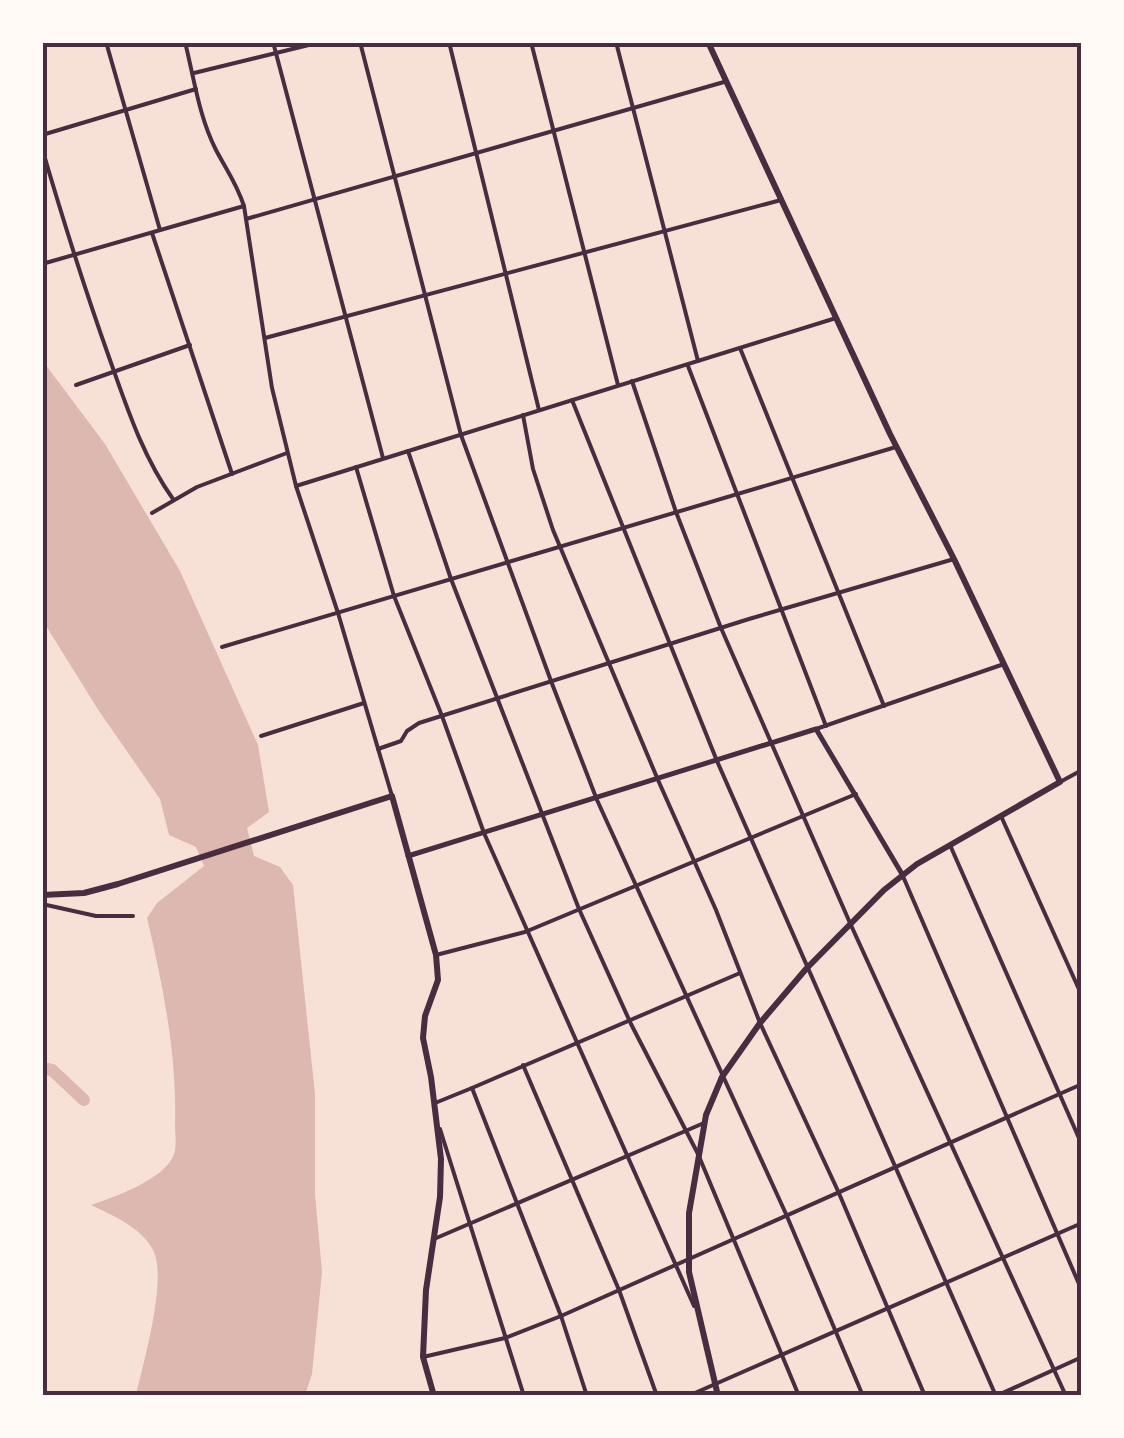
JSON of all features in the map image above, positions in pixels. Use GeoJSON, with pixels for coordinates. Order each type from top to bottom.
{"type":"FeatureCollection","features":[{"type":"Feature","properties":{"kind":"main road"},"geometry":{"type":"LineString","coordinates":[[708,42],[896,447],[1060,782],[902,874],[806,969],[760,1023],[722,1077],[704,1124],[689,1212],[689,1257],[698,1315],[718,1396]]}},
{"type":"Feature","properties":{"kind":"main road"},"geometry":{"type":"LineString","coordinates":[[42,895],[84,893],[392,796],[436,955],[438,980],[424,1022],[423,1038],[437,1120],[440,1197],[426,1290],[423,1357],[434,1396]]}},
{"type":"Feature","properties":{"kind":"street"},"geometry":{"type":"LineString","coordinates":[[106,42],[160,230]]}},
{"type":"Feature","properties":{"kind":"street"},"geometry":{"type":"LineString","coordinates":[[185,42],[216,151],[234,178],[244,206],[286,453],[392,796]]}},
{"type":"Feature","properties":{"kind":"street"},"geometry":{"type":"LineString","coordinates":[[272,42],[383,459]]}},
{"type":"Feature","properties":{"kind":"street"},"geometry":{"type":"LineString","coordinates":[[193,74],[321,42]]}},
{"type":"Feature","properties":{"kind":"street"},"geometry":{"type":"LineString","coordinates":[[360,42],[460,434],[551,682],[597,800],[786,1214],[863,1396]]}},
{"type":"Feature","properties":{"kind":"street"},"geometry":{"type":"LineString","coordinates":[[448,42],[538,410]]}},
{"type":"Feature","properties":{"kind":"street"},"geometry":{"type":"LineString","coordinates":[[531,42],[618,386]]}},
{"type":"Feature","properties":{"kind":"street"},"geometry":{"type":"LineString","coordinates":[[616,42],[698,361]]}},
{"type":"Feature","properties":{"kind":"street"},"geometry":{"type":"LineString","coordinates":[[246,218],[724,82]]}},
{"type":"Feature","properties":{"kind":"street"},"geometry":{"type":"LineString","coordinates":[[42,135],[196,89]]}},
{"type":"Feature","properties":{"kind":"street"},"geometry":{"type":"LineString","coordinates":[[42,148],[73,255],[114,371],[154,472],[173,499]]}},
{"type":"Feature","properties":{"kind":"street"},"geometry":{"type":"LineString","coordinates":[[264,338],[781,200]]}},
{"type":"Feature","properties":{"kind":"street"},"geometry":{"type":"LineString","coordinates":[[42,264],[244,206]]}},
{"type":"Feature","properties":{"kind":"street"},"geometry":{"type":"LineString","coordinates":[[152,232],[232,474]]}},
{"type":"Feature","properties":{"kind":"street"},"geometry":{"type":"LineString","coordinates":[[296,486],[836,318]]}},
{"type":"Feature","properties":{"kind":"street"},"geometry":{"type":"LineString","coordinates":[[76,384],[190,345]]}},
{"type":"Feature","properties":{"kind":"street"},"geometry":{"type":"LineString","coordinates":[[740,348],[884,706]]}},
{"type":"Feature","properties":{"kind":"street"},"geometry":{"type":"LineString","coordinates":[[687,364],[826,726]]}},
{"type":"Feature","properties":{"kind":"street"},"geometry":{"type":"LineString","coordinates":[[632,381],[676,512],[721,628],[850,923],[1066,1396]]}},
{"type":"Feature","properties":{"kind":"street"},"geometry":{"type":"LineString","coordinates":[[572,400],[717,761],[996,1396],[1082,1357]]}},
{"type":"Feature","properties":{"kind":"street"},"geometry":{"type":"LineString","coordinates":[[523,415],[542,498],[608,663],[695,861],[760,1023],[838,1191],[925,1396]]}},
{"type":"Feature","properties":{"kind":"street"},"geometry":{"type":"LineString","coordinates":[[222,648],[896,447]]}},
{"type":"Feature","properties":{"kind":"street"},"geometry":{"type":"LineString","coordinates":[[408,451],[451,579],[579,909],[629,1020],[698,1154],[799,1396]]}},
{"type":"Feature","properties":{"kind":"street"},"geometry":{"type":"LineString","coordinates":[[152,512],[173,499],[286,453]]}},
{"type":"Feature","properties":{"kind":"street"},"geometry":{"type":"LineString","coordinates":[[356,467],[394,596],[484,834],[698,1315]]}},
{"type":"Feature","properties":{"kind":"street"},"geometry":{"type":"LineString","coordinates":[[378,749],[401,742],[419,723],[954,559]]}},
{"type":"Feature","properties":{"kind":"street"},"geometry":{"type":"LineString","coordinates":[[408,856],[597,800],[1004,664]]}},
{"type":"Feature","properties":{"kind":"street"},"geometry":{"type":"LineString","coordinates":[[260,736],[364,703]]}},
{"type":"Feature","properties":{"kind":"street"},"geometry":{"type":"LineString","coordinates":[[816,729],[902,874],[1082,1291]]}},
{"type":"Feature","properties":{"kind":"street"},"geometry":{"type":"LineString","coordinates":[[1060,782],[1082,770]]}},
{"type":"Feature","properties":{"kind":"street"},"geometry":{"type":"LineString","coordinates":[[436,955],[525,932],[856,794]]}},
{"type":"Feature","properties":{"kind":"street"},"geometry":{"type":"LineString","coordinates":[[1001,816],[1082,996]]}},
{"type":"Feature","properties":{"kind":"street"},"geometry":{"type":"LineString","coordinates":[[950,845],[1082,1145]]}},
{"type":"Feature","properties":{"kind":"street"},"geometry":{"type":"LineString","coordinates":[[42,904],[96,916],[133,916]]}},
{"type":"Feature","properties":{"kind":"street"},"geometry":{"type":"LineString","coordinates":[[435,1103],[740,973]]}},
{"type":"Feature","properties":{"kind":"street"},"geometry":{"type":"LineString","coordinates":[[523,1065],[619,1290],[657,1396]]}},
{"type":"Feature","properties":{"kind":"street"},"geometry":{"type":"LineString","coordinates":[[423,1357],[505,1338],[561,1316],[1082,1084]]}},
{"type":"Feature","properties":{"kind":"street"},"geometry":{"type":"LineString","coordinates":[[472,1088],[561,1316],[587,1396]]}},
{"type":"Feature","properties":{"kind":"street"},"geometry":{"type":"LineString","coordinates":[[437,1120],[524,1396]]}},
{"type":"Feature","properties":{"kind":"street"},"geometry":{"type":"LineString","coordinates":[[434,1240],[704,1124]]}},
{"type":"Feature","properties":{"kind":"street"},"geometry":{"type":"LineString","coordinates":[[688,1396],[1082,1223]]}},
{"type":"Feature","properties":{"kind":"shaded area"},"geometry":{"type":"Polygon","coordinates":[[[42,360],[105,444],[180,571],[258,745],[269,812],[247,828],[254,856],[280,867],[293,885],[315,1094],[315,1194],[322,1272],[312,1374],[305,1395],[136,1395],[153,1321],[157,1263],[142,1235],[91,1205],[150,1179],[174,1154],[171,1046],[147,918],[157,903],[204,866],[196,847],[169,835],[160,799],[43,621],[42,360]]]}},
{"type":"Feature","properties":{"kind":"waterway"},"geometry":{"type":"LineString","coordinates":[[42,1068],[52,1070],[84,1100]]}}]}
